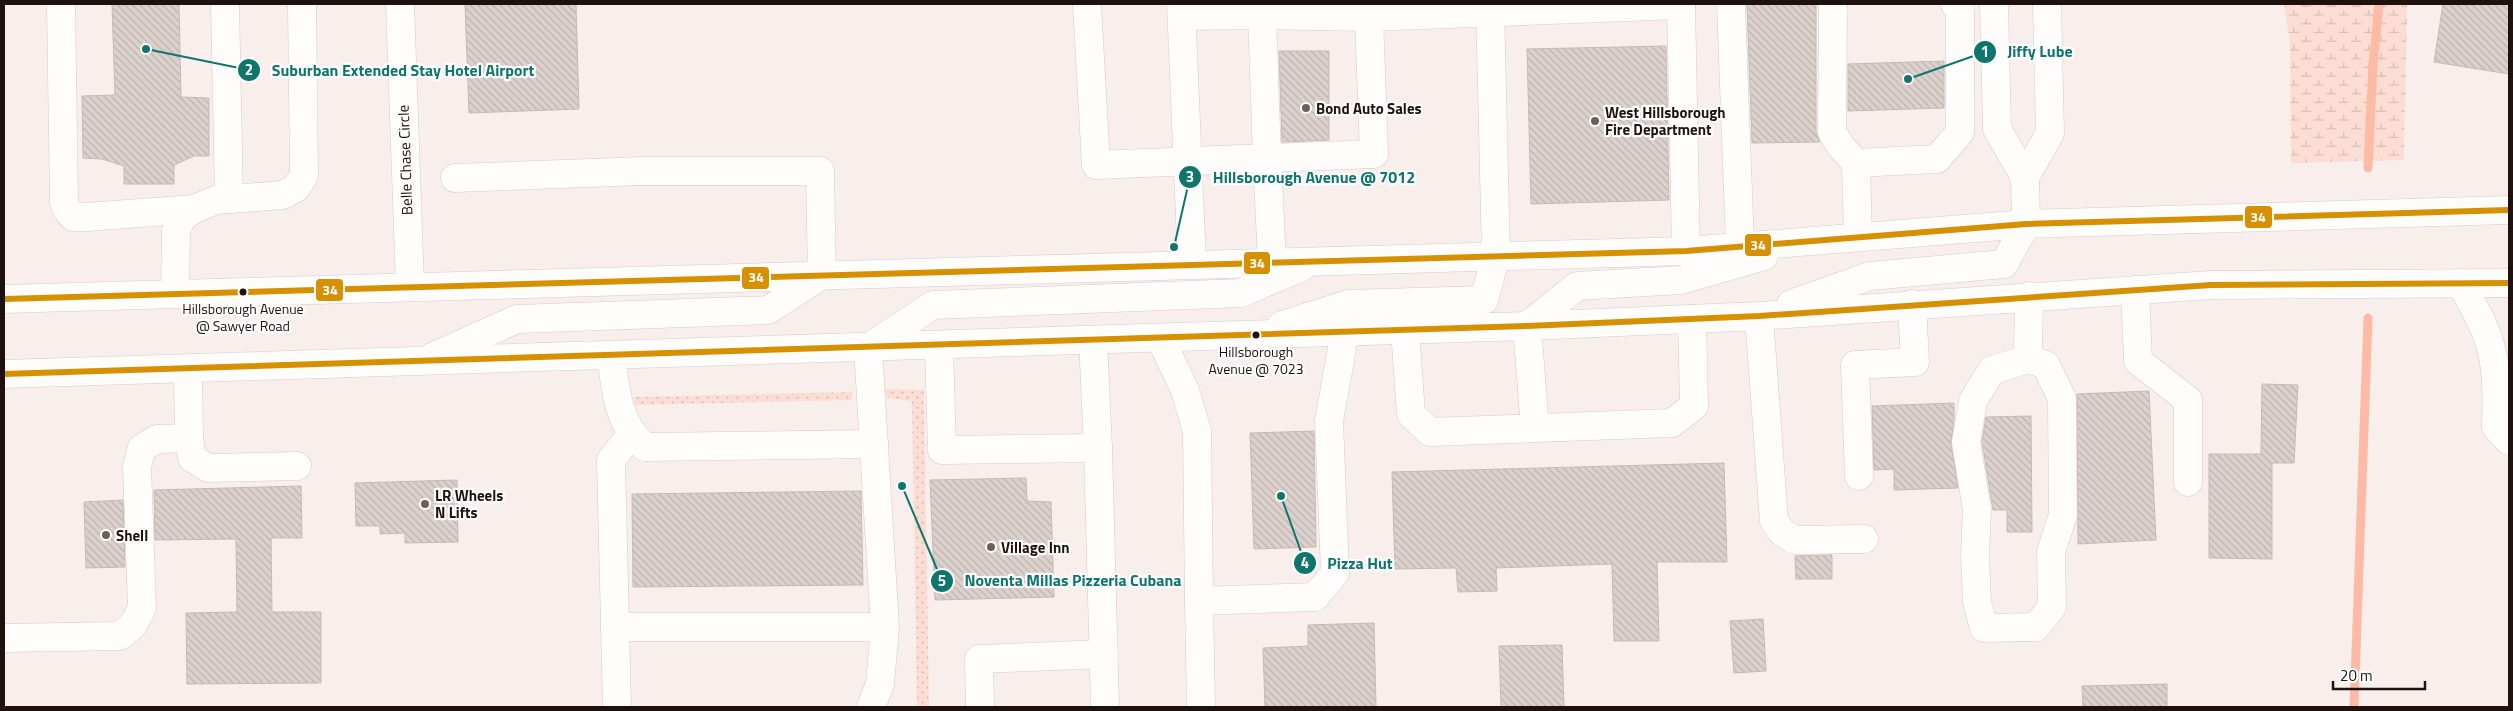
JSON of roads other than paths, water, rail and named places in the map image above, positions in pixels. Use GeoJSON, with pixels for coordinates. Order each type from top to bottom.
{"type":"FeatureCollection","features":[{"type":"Feature","properties":{"kind":"main road"},"geometry":{"type":"LineString","coordinates":[[61,4],[64,202],[67,210],[73,217],[194,210]]}},
{"type":"Feature","properties":{"kind":"main road"},"geometry":{"type":"LineString","coordinates":[[225,4],[229,199]]}},
{"type":"Feature","properties":{"kind":"main road"},"geometry":{"type":"LineString","coordinates":[[175,293],[176,231],[181,219],[194,210],[216,200],[283,195],[296,188],[304,176],[302,4]]}},
{"type":"Feature","properties":{"kind":"main road","name":"Belle Chase Circle"},"geometry":{"type":"LineString","coordinates":[[400,4],[410,286]]}},
{"type":"Feature","properties":{"kind":"main road"},"geometry":{"type":"LineString","coordinates":[[1087,4],[1096,165],[1374,154],[1369,17]]}},
{"type":"Feature","properties":{"kind":"main road"},"geometry":{"type":"LineString","coordinates":[[1192,264],[1182,10],[1262,15],[1369,17],[1490,8],[1681,4],[1686,251]]}},
{"type":"Feature","properties":{"kind":"main road"},"geometry":{"type":"LineString","coordinates":[[1731,4],[1740,246]]}},
{"type":"Feature","properties":{"kind":"main road"},"geometry":{"type":"LineString","coordinates":[[1833,4],[1832,132],[1842,148],[1856,163],[1858,237]]}},
{"type":"Feature","properties":{"kind":"main road"},"geometry":{"type":"LineString","coordinates":[[1856,163],[1937,159],[1960,132],[1960,11],[1955,4]]}},
{"type":"Feature","properties":{"kind":"main road"},"geometry":{"type":"LineString","coordinates":[[1759,316],[1870,276],[2004,264],[2026,224],[2025,177],[1997,129],[1994,4]]}},
{"type":"Feature","properties":{"kind":"main road"},"geometry":{"type":"LineString","coordinates":[[2025,177],[2050,134],[2047,4]]}},
{"type":"Feature","properties":{"kind":"main road"},"geometry":{"type":"LineString","coordinates":[[1252,335],[1348,304],[1484,300],[1496,256],[1490,8]]}},
{"type":"Feature","properties":{"kind":"main road"},"geometry":{"type":"LineString","coordinates":[[1262,15],[1267,158],[1272,218],[1272,262]]}},
{"type":"Feature","properties":{"kind":"main road"},"geometry":{"type":"LineString","coordinates":[[455,178],[643,171],[820,171],[822,275]]}},
{"type":"Feature","properties":{"kind":"main road"},"geometry":{"type":"LineString","coordinates":[[4,299],[1686,251],[2026,224],[2509,210]]}},
{"type":"Feature","properties":{"kind":"main road"},"geometry":{"type":"LineString","coordinates":[[1527,326],[1577,286],[1681,280],[1816,240]]}},
{"type":"Feature","properties":{"kind":"main road"},"geometry":{"type":"LineString","coordinates":[[868,348],[933,306],[1241,293],[1317,261]]}},
{"type":"Feature","properties":{"kind":"main road"},"geometry":{"type":"LineString","coordinates":[[419,363],[517,320],[768,310],[822,275]]}},
{"type":"Feature","properties":{"kind":"main road"},"geometry":{"type":"LineString","coordinates":[[2460,283],[2482,318],[2491,343],[2497,377],[2496,427],[2509,441]]}},
{"type":"Feature","properties":{"kind":"main road"},"geometry":{"type":"LineString","coordinates":[[4,374],[419,363],[1527,326],[1759,316],[1912,304],[2211,285],[2509,283]]}},
{"type":"Feature","properties":{"kind":"main road"},"geometry":{"type":"LineString","coordinates":[[2135,290],[2138,361],[2188,400],[2188,482]]}},
{"type":"Feature","properties":{"kind":"main road"},"geometry":{"type":"LineString","coordinates":[[2028,359],[2029,296]]}},
{"type":"Feature","properties":{"kind":"main road"},"geometry":{"type":"LineString","coordinates":[[1859,476],[1855,366],[1916,362],[1912,304]]}},
{"type":"Feature","properties":{"kind":"main road"},"geometry":{"type":"LineString","coordinates":[[1759,316],[1774,521],[1782,532],[1794,540],[1864,539]]}},
{"type":"Feature","properties":{"kind":"main road"},"geometry":{"type":"LineString","coordinates":[[1405,330],[1411,414],[1430,432],[1672,423],[1694,406],[1692,319]]}},
{"type":"Feature","properties":{"kind":"main road"},"geometry":{"type":"LineString","coordinates":[[1527,326],[1535,428]]}},
{"type":"Feature","properties":{"kind":"main road"},"geometry":{"type":"LineString","coordinates":[[1199,601],[1314,597],[1334,573],[1329,421],[1345,332]]}},
{"type":"Feature","properties":{"kind":"main road"},"geometry":{"type":"LineString","coordinates":[[1160,338],[1185,390],[1197,431],[1201,707]]}},
{"type":"Feature","properties":{"kind":"main road"},"geometry":{"type":"LineString","coordinates":[[1093,340],[1105,707]]}},
{"type":"Feature","properties":{"kind":"main road"},"geometry":{"type":"LineString","coordinates":[[940,346],[942,450],[1098,448]]}},
{"type":"Feature","properties":{"kind":"main road"},"geometry":{"type":"LineString","coordinates":[[868,348],[885,627],[880,684],[871,707]]}},
{"type":"Feature","properties":{"kind":"main road"},"geometry":{"type":"LineString","coordinates":[[611,356],[619,406],[631,435],[645,448],[874,444]]}},
{"type":"Feature","properties":{"kind":"main road"},"geometry":{"type":"LineString","coordinates":[[2028,359],[2046,365],[2062,399],[2063,515],[2052,552],[2052,607],[2036,627],[1984,628],[1977,602],[1975,555],[1977,510],[1966,442],[1973,401],[1992,370],[2028,359]]}},
{"type":"Feature","properties":{"kind":"main road"},"geometry":{"type":"LineString","coordinates":[[188,369],[189,438],[192,458],[208,468],[298,466]]}},
{"type":"Feature","properties":{"kind":"main road"},"geometry":{"type":"LineString","coordinates":[[616,707],[611,460],[631,435]]}},
{"type":"Feature","properties":{"kind":"main road"},"geometry":{"type":"LineString","coordinates":[[4,638],[120,636],[134,625],[142,608],[137,466],[142,448],[157,439],[189,438]]}},
{"type":"Feature","properties":{"kind":"main road"},"geometry":{"type":"LineString","coordinates":[[615,627],[885,627]]}},
{"type":"Feature","properties":{"kind":"main road"},"geometry":{"type":"LineString","coordinates":[[980,707],[979,659],[1104,654]]}},
{"type":"Feature","properties":{"kind":"waterway"},"geometry":{"type":"LineString","coordinates":[[2368,168],[2373,64],[2379,4]]}},
{"type":"Feature","properties":{"kind":"waterway"},"geometry":{"type":"LineString","coordinates":[[2354,707],[2368,318]]}},
{"type":"Feature","properties":{"kind":"place","name":"Suburban Extended Stay Hotel Airport"},"geometry":{"type":"Point","coordinates":[146,49]}},
{"type":"Feature","properties":{"kind":"place","name":"Jiffy Lube"},"geometry":{"type":"Point","coordinates":[1908,79]}},
{"type":"Feature","properties":{"kind":"place","name":"Bond Auto Sales"},"geometry":{"type":"Point","coordinates":[1306,108]}},
{"type":"Feature","properties":{"kind":"place","name":"West Hillsborough Fire Department"},"geometry":{"type":"Point","coordinates":[1595,121]}},
{"type":"Feature","properties":{"kind":"place","name":"Hillsborough Avenue @ 7012"},"geometry":{"type":"Point","coordinates":[1174,247]}},
{"type":"Feature","properties":{"kind":"place","name":"Hillsborough Avenue @ Sawyer Road"},"geometry":{"type":"Point","coordinates":[243,292]}},
{"type":"Feature","properties":{"kind":"place","name":"Hillsborough Avenue @ 7023"},"geometry":{"type":"Point","coordinates":[1256,335]}},
{"type":"Feature","properties":{"kind":"place","name":"Noventa Millas Pizzeria Cubana"},"geometry":{"type":"Point","coordinates":[902,486]}},
{"type":"Feature","properties":{"kind":"place","name":"Pizza Hut"},"geometry":{"type":"Point","coordinates":[1281,496]}},
{"type":"Feature","properties":{"kind":"place","name":"LR Wheels N Lifts"},"geometry":{"type":"Point","coordinates":[425,504]}},
{"type":"Feature","properties":{"kind":"place","name":"Shell"},"geometry":{"type":"Point","coordinates":[106,535]}},
{"type":"Feature","properties":{"kind":"place","name":"Village Inn"},"geometry":{"type":"Point","coordinates":[991,547]}}]}
